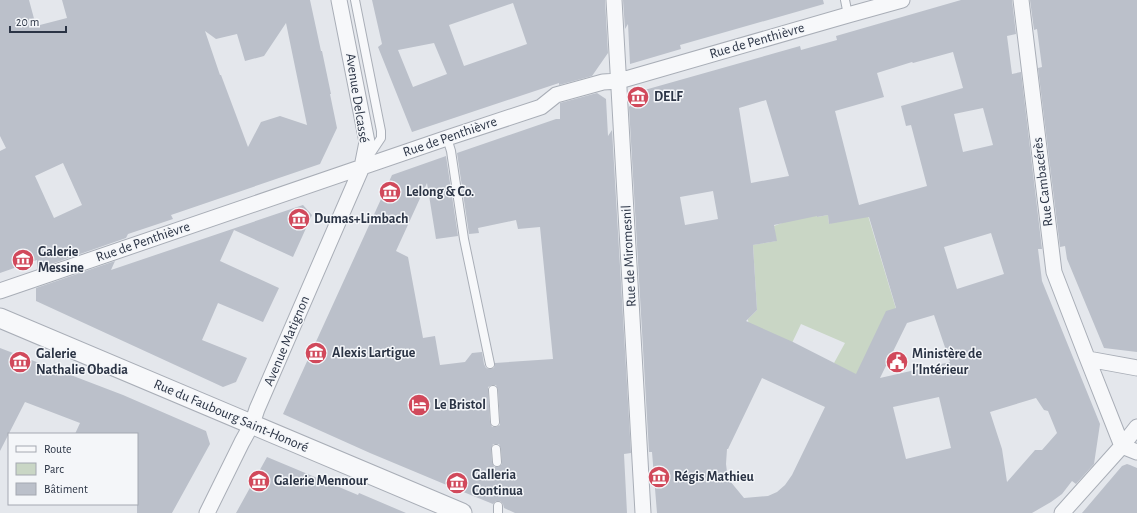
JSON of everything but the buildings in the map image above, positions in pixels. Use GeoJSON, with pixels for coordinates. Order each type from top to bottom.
{"type":"FeatureCollection","features":[{"type":"Feature","properties":{"kind":"street","name":"Avenue Delcassé"},"geometry":{"type":"LineString","coordinates":[[339,0],[367,142],[362,167]]}},
{"type":"Feature","properties":{"kind":"street","name":"Rue de Miromesnil"},"geometry":{"type":"LineString","coordinates":[[614,0],[643,513]]}},
{"type":"Feature","properties":{"kind":"street","name":"Rue de Penthièvre"},"geometry":{"type":"LineString","coordinates":[[0,291],[541,107],[556,95],[603,82],[619,81],[846,7],[902,0]]}},
{"type":"Feature","properties":{"kind":"street","name":"Rue Cambacérès"},"geometry":{"type":"LineString","coordinates":[[1021,0],[1054,272],[1122,446]]}},
{"type":"Feature","properties":{"kind":"street","name":"Avenue Matignon"},"geometry":{"type":"LineString","coordinates":[[207,513],[252,424],[362,167]]}},
{"type":"Feature","properties":{"kind":"street","name":"Rue du Faubourg Saint-Honoré"},"geometry":{"type":"LineString","coordinates":[[0,318],[462,513]]}},
{"type":"Feature","properties":{"kind":"street"},"geometry":{"type":"LineString","coordinates":[[1088,359],[1137,368]]}},
{"type":"Feature","properties":{"kind":"street"},"geometry":{"type":"LineString","coordinates":[[1062,513],[1137,427]]}},
{"type":"Feature","properties":{"kind":"street"},"geometry":{"type":"LineString","coordinates":[[1122,446],[1137,452]]}},
{"type":"Feature","properties":{"kind":"lane","name":"Avenue Delcassé"},"geometry":{"type":"LineString","coordinates":[[356,0],[381,130],[381,138],[362,167]]}},
{"type":"Feature","properties":{"kind":"lane"},"geometry":{"type":"LineString","coordinates":[[448,138],[464,239],[490,364]]}},
{"type":"Feature","properties":{"kind":"lane"},"geometry":{"type":"LineString","coordinates":[[494,390],[495,422]]}},
{"type":"Feature","properties":{"kind":"lane"},"geometry":{"type":"LineString","coordinates":[[496,449],[497,462]]}},
{"type":"Feature","properties":{"kind":"green space"},"geometry":{"type":"Polygon","coordinates":[[[866,209],[896,309],[857,381],[834,363],[845,343],[801,324],[792,343],[749,330],[748,319],[757,310],[753,245],[776,241],[774,226],[816,210],[817,217],[828,215],[829,224],[866,209]]]}},
{"type":"Feature","properties":{"kind":"place","name":"DELF"},"geometry":{"type":"Point","coordinates":[638,97]}},
{"type":"Feature","properties":{"kind":"place","name":"Lelong & Co."},"geometry":{"type":"Point","coordinates":[390,192]}},
{"type":"Feature","properties":{"kind":"place","name":"Dumas+Limbach"},"geometry":{"type":"Point","coordinates":[299,219]}},
{"type":"Feature","properties":{"kind":"place","name":"Galerie Messine"},"geometry":{"type":"Point","coordinates":[23,260]}},
{"type":"Feature","properties":{"kind":"place","name":"Alexis Lartigue"},"geometry":{"type":"Point","coordinates":[316,353]}},
{"type":"Feature","properties":{"kind":"place","name":"Galerie Nathalie Obadia"},"geometry":{"type":"Point","coordinates":[20,362]}},
{"type":"Feature","properties":{"kind":"place","name":"Ministère de l'Intérieur"},"geometry":{"type":"Point","coordinates":[897,362]}},
{"type":"Feature","properties":{"kind":"place","name":"Le Bristol"},"geometry":{"type":"Point","coordinates":[419,405]}},
{"type":"Feature","properties":{"kind":"place","name":"Régis Mathieu"},"geometry":{"type":"Point","coordinates":[659,477]}},
{"type":"Feature","properties":{"kind":"place","name":"Galerie Mennour"},"geometry":{"type":"Point","coordinates":[259,481]}},
{"type":"Feature","properties":{"kind":"place","name":"Galleria Continua"},"geometry":{"type":"Point","coordinates":[457,483]}}]}
